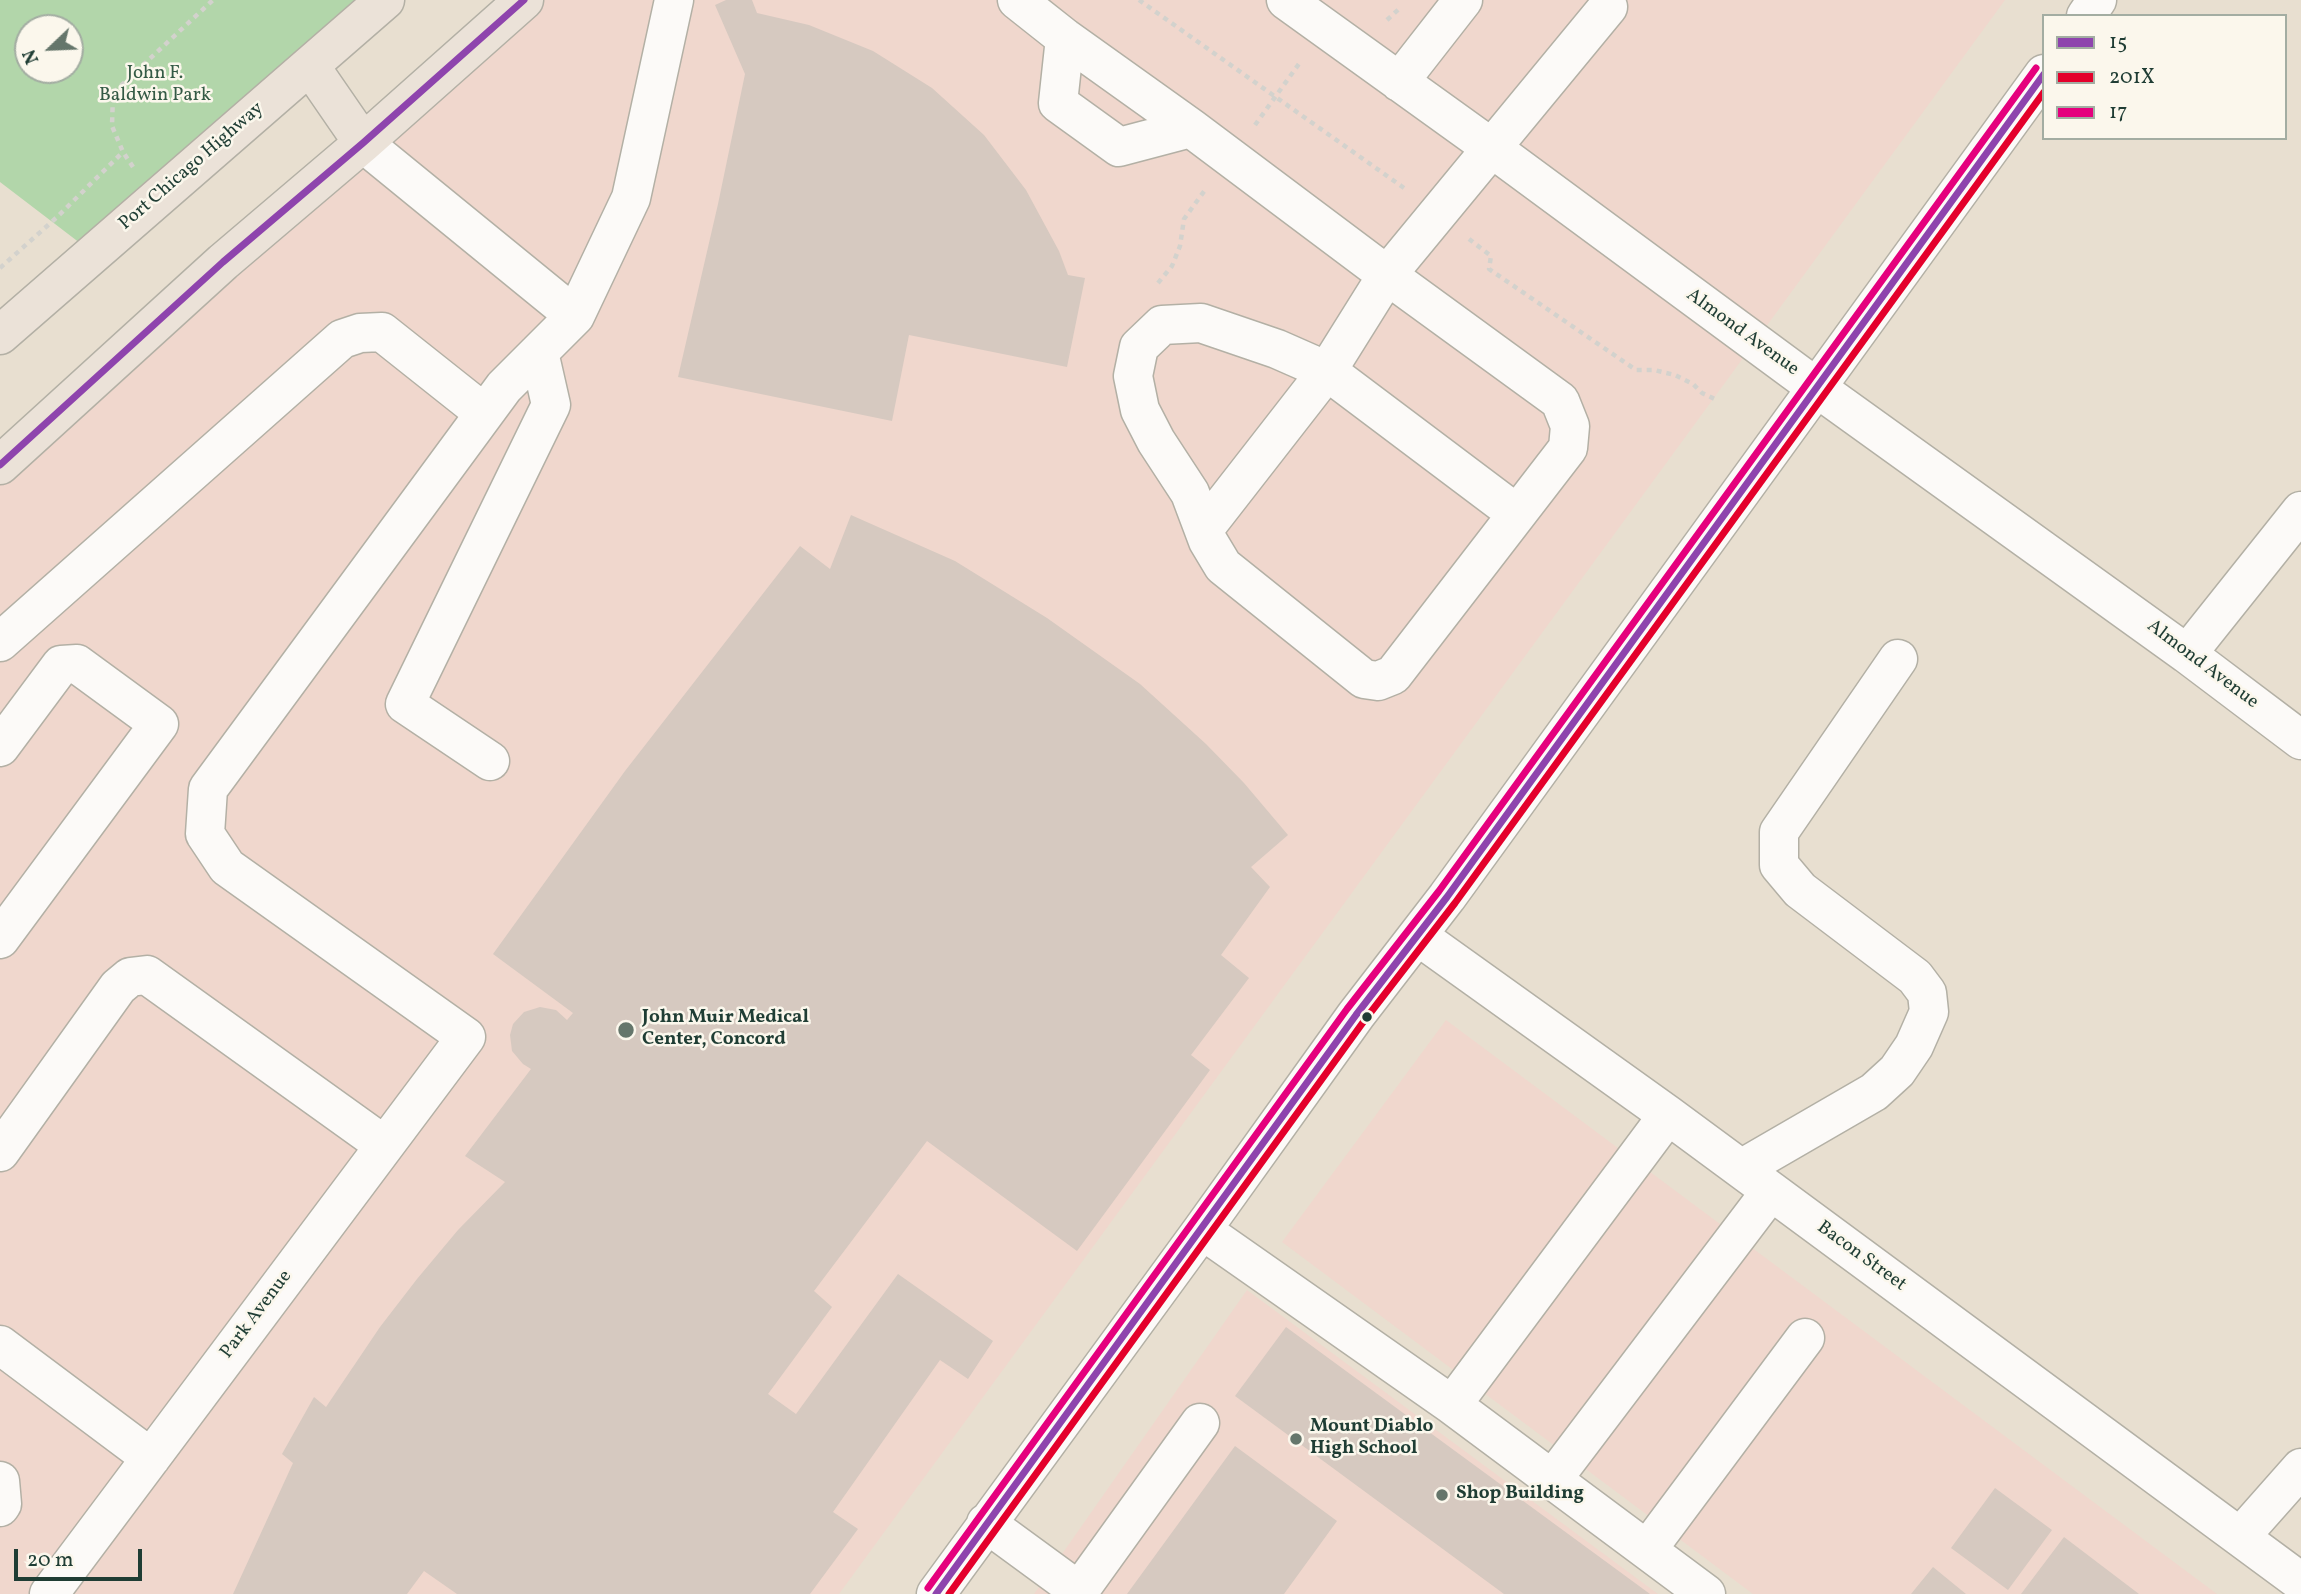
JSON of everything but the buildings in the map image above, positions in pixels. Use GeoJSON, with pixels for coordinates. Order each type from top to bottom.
{"type":"FeatureCollection","features":[{"type":"Feature","properties":{"kind":"main road","name":"Port Chicago Highway"},"geometry":{"type":"LineString","coordinates":[[0,335],[385,0]]}},
{"type":"Feature","properties":{"kind":"main road"},"geometry":{"type":"LineString","coordinates":[[0,465],[223,262],[363,143],[524,0]]}},
{"type":"Feature","properties":{"kind":"main road"},"geometry":{"type":"LineString","coordinates":[[310,66],[363,143]]}},
{"type":"Feature","properties":{"kind":"street"},"geometry":{"type":"LineString","coordinates":[[0,642],[342,339],[360,333],[382,332],[484,414],[504,387],[575,316],[631,198],[674,0]]}},
{"type":"Feature","properties":{"kind":"street"},"geometry":{"type":"LineString","coordinates":[[1017,0],[1560,401],[1570,426],[1568,448],[1393,675],[1378,681],[1364,679],[1223,566],[1208,541],[1190,493],[1140,411],[1133,376],[1139,347],[1162,325],[1201,323],[1277,349],[1327,371],[1517,514]]}},
{"type":"Feature","properties":{"kind":"street","name":"Almond Avenue"},"geometry":{"type":"LineString","coordinates":[[1286,0],[1817,388],[2187,653],[2301,740]]}},
{"type":"Feature","properties":{"kind":"street"},"geometry":{"type":"LineString","coordinates":[[1399,82],[1463,0]]}},
{"type":"Feature","properties":{"kind":"street"},"geometry":{"type":"LineString","coordinates":[[1204,529],[1327,371],[1387,275],[1608,7]]}},
{"type":"Feature","properties":{"kind":"street"},"geometry":{"type":"LineString","coordinates":[[1065,38],[1058,103],[1119,147],[1191,128]]}},
{"type":"Feature","properties":{"kind":"street"},"geometry":{"type":"LineString","coordinates":[[936,1594],[2042,77]]}},
{"type":"Feature","properties":{"kind":"street"},"geometry":{"type":"LineString","coordinates":[[363,143],[575,316]]}},
{"type":"Feature","properties":{"kind":"street"},"geometry":{"type":"LineString","coordinates":[[490,761],[405,704],[551,405],[539,352]]}},
{"type":"Feature","properties":{"kind":"street","name":"Park Avenue"},"geometry":{"type":"LineString","coordinates":[[49,1594],[466,1037],[228,867],[205,834],[208,789],[484,414]]}},
{"type":"Feature","properties":{"kind":"street"},"geometry":{"type":"LineString","coordinates":[[2187,653],[2301,511]]}},
{"type":"Feature","properties":{"kind":"street"},"geometry":{"type":"LineString","coordinates":[[1741,1169],[1874,1093],[1897,1072],[1914,1046],[1928,1012],[1927,993],[1915,977],[1800,890],[1779,865],[1779,832],[1898,659]]}},
{"type":"Feature","properties":{"kind":"street"},"geometry":{"type":"LineString","coordinates":[[0,747],[61,666],[77,663],[159,724],[0,939]]}},
{"type":"Feature","properties":{"kind":"street","name":"Bacon Street"},"geometry":{"type":"LineString","coordinates":[[1418,936],[1668,1115],[2301,1582]]}},
{"type":"Feature","properties":{"kind":"street"},"geometry":{"type":"LineString","coordinates":[[0,1152],[118,987],[130,977],[148,975],[384,1145]]}},
{"type":"Feature","properties":{"kind":"street"},"geometry":{"type":"LineString","coordinates":[[1452,1405],[1668,1115]]}},
{"type":"Feature","properties":{"kind":"street"},"geometry":{"type":"LineString","coordinates":[[1552,1479],[1771,1191]]}},
{"type":"Feature","properties":{"kind":"street"},"geometry":{"type":"LineString","coordinates":[[1202,1230],[1452,1405],[1706,1594]]}},
{"type":"Feature","properties":{"kind":"street"},"geometry":{"type":"LineString","coordinates":[[1647,1550],[1805,1338]]}},
{"type":"Feature","properties":{"kind":"street"},"geometry":{"type":"LineString","coordinates":[[0,1346],[151,1458]]}},
{"type":"Feature","properties":{"kind":"street"},"geometry":{"type":"LineString","coordinates":[[986,1523],[1078,1593],[1200,1423]]}},
{"type":"Feature","properties":{"kind":"street"},"geometry":{"type":"LineString","coordinates":[[2240,1537],[2301,1468]]}},
{"type":"Feature","properties":{"kind":"street"},"geometry":{"type":"LineString","coordinates":[[0,1481],[0,1507]]}},
{"type":"Feature","properties":{"kind":"path"},"geometry":{"type":"LineString","coordinates":[[155,198],[123,152],[112,125],[113,93],[213,0]]}},
{"type":"Feature","properties":{"kind":"path"},"geometry":{"type":"LineString","coordinates":[[0,268],[123,152]]}},
{"type":"Feature","properties":{"kind":"shaded area","name":"John Muir Medical Center, Concord"},"geometry":{"type":"Polygon","coordinates":[[[524,0],[2005,0],[839,1594],[0,1594],[0,465],[524,0]]]}},
{"type":"Feature","properties":{"kind":"shaded area"},"geometry":{"type":"Polygon","coordinates":[[[1446,1020],[2217,1594],[1753,1594],[1282,1242],[1446,1020]]]}},
{"type":"Feature","properties":{"kind":"shaded area","name":"Mount Diablo High School"},"geometry":{"type":"Polygon","coordinates":[[[1247,1290],[1658,1594],[1034,1594],[1247,1290]]]}},
{"type":"Feature","properties":{"kind":"green space","name":"John F. Baldwin Park"},"geometry":{"type":"Polygon","coordinates":[[[0,0],[385,0],[93,253],[0,182],[0,0]]]}},
{"type":"Feature","properties":{"kind":"transit line","name":"15"},"geometry":{"type":"LineString","coordinates":[[0,465],[223,262],[363,143],[524,0]]}},
{"type":"Feature","properties":{"kind":"transit line","name":"17"},"geometry":{"type":"LineString","coordinates":[[928,1588],[1347,1009],[1439,891],[2036,68]]}},
{"type":"Feature","properties":{"kind":"transit line","name":"15"},"geometry":{"type":"LineString","coordinates":[[936,1594],[1356,1015],[1447,897],[2042,77]]}},
{"type":"Feature","properties":{"kind":"transit line","name":"201X"},"geometry":{"type":"LineString","coordinates":[[949,1594],[1364,1021],[1455,903],[2042,95]]}},
{"type":"Feature","properties":{"kind":"place","name":"John Muir Medical Center, Concord"},"geometry":{"type":"Point","coordinates":[626,1030]}},
{"type":"Feature","properties":{"kind":"place","name":"Mount Diablo High School"},"geometry":{"type":"Point","coordinates":[1296,1439]}},
{"type":"Feature","properties":{"kind":"place","name":"Shop Building"},"geometry":{"type":"Point","coordinates":[1442,1495]}}]}
